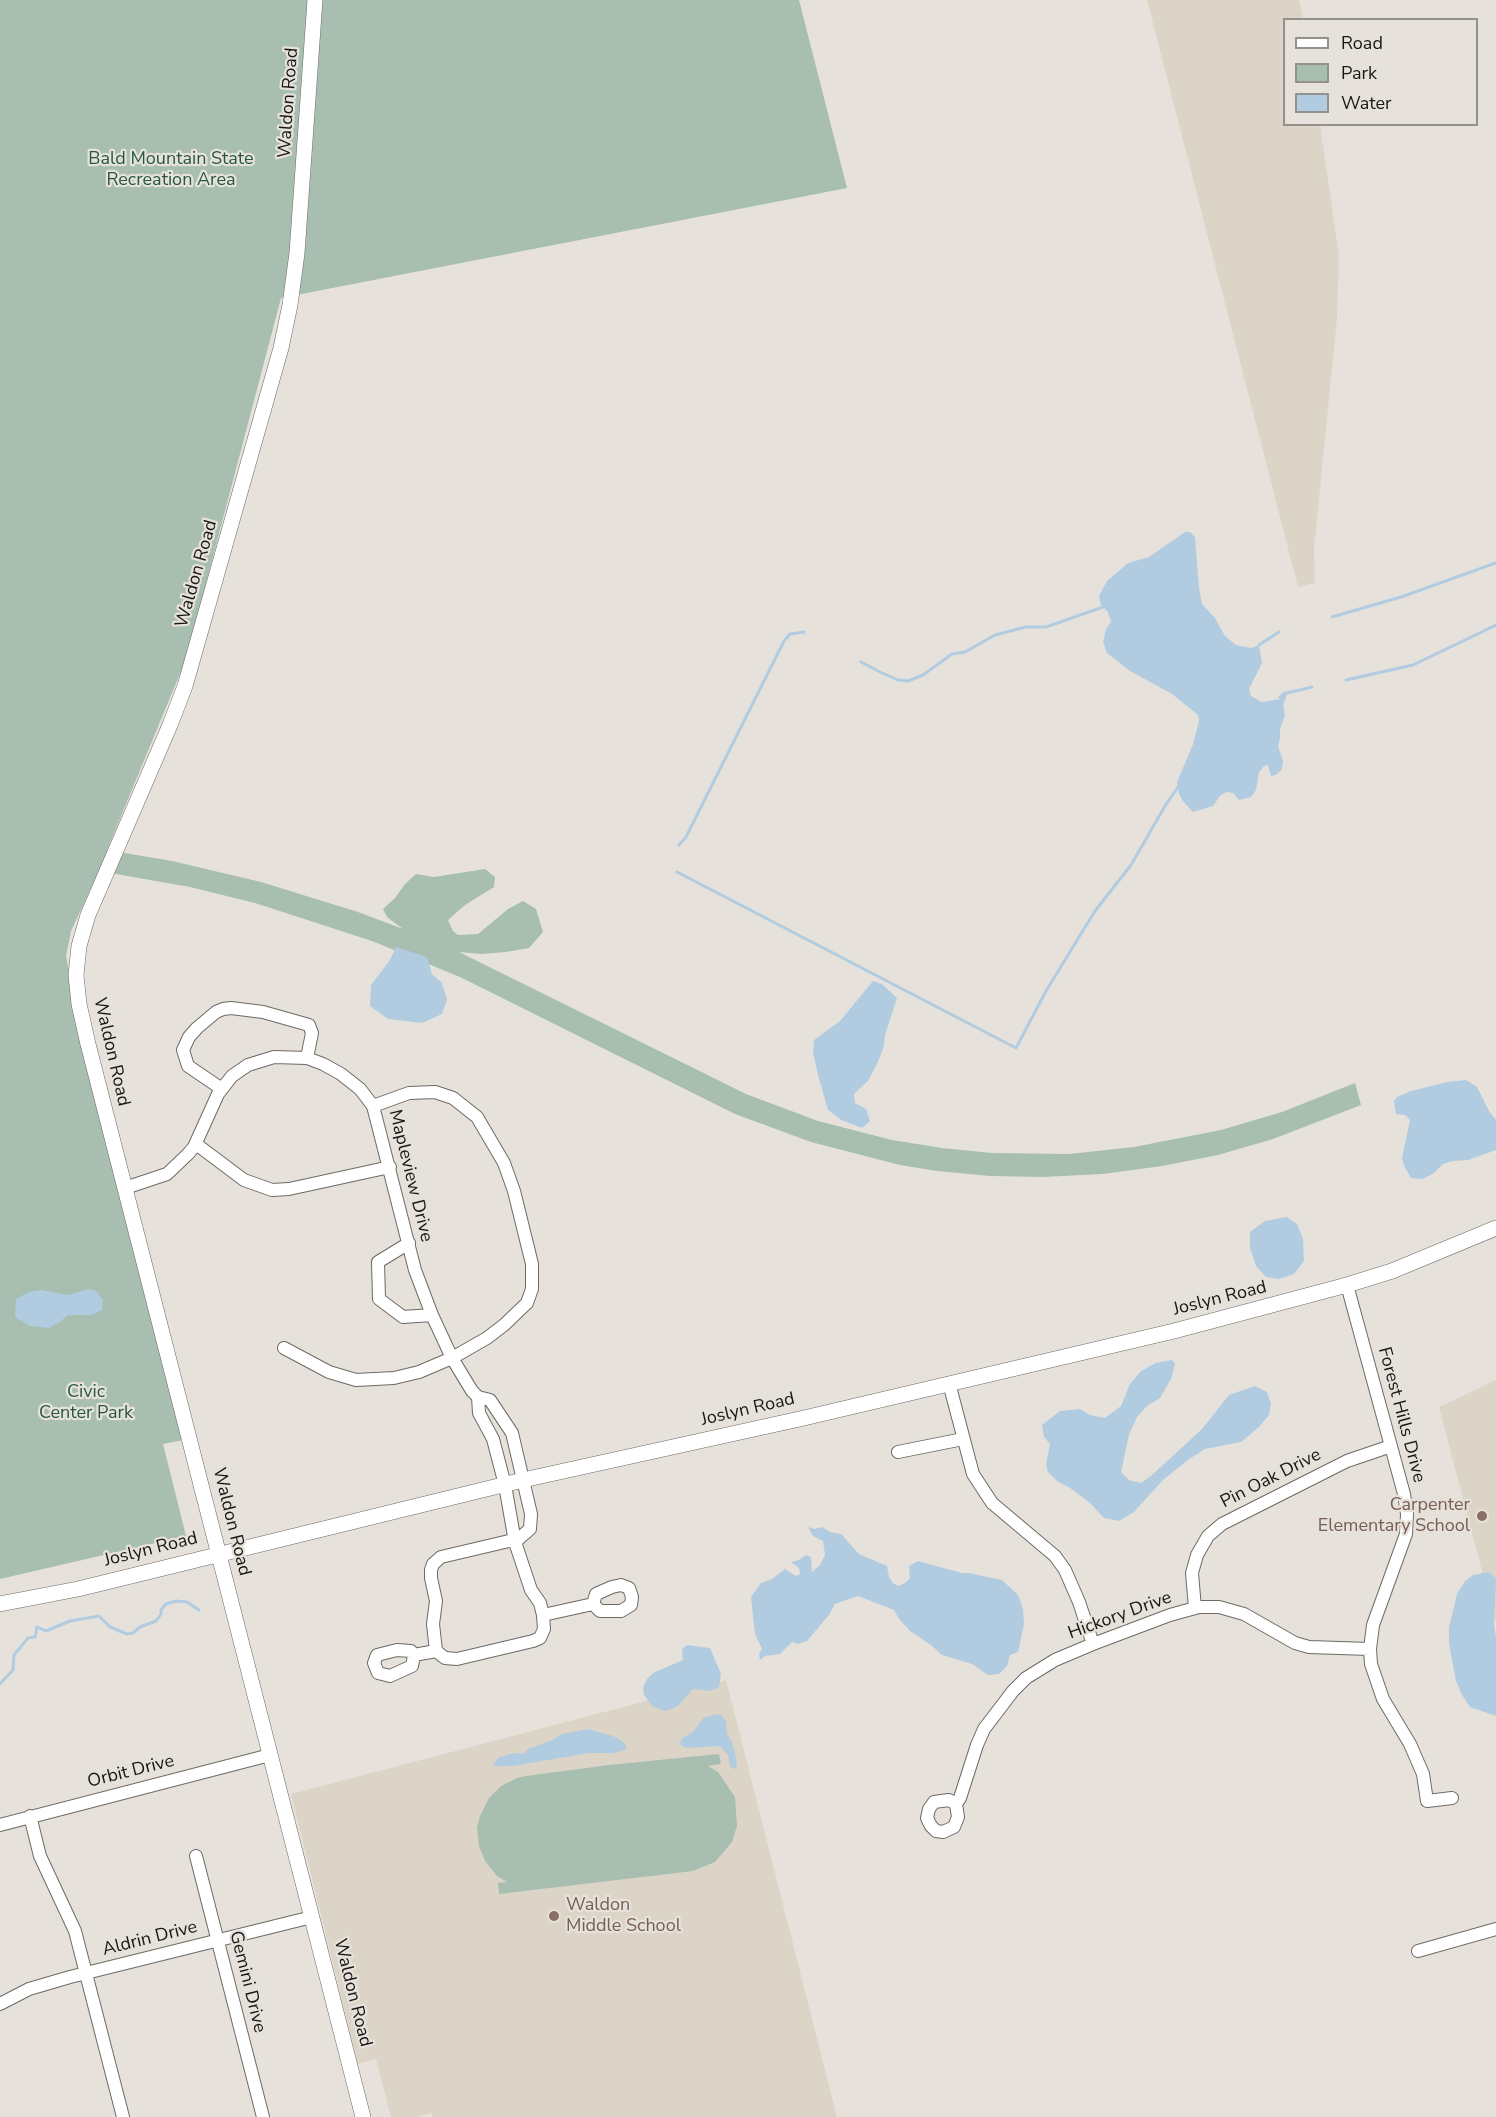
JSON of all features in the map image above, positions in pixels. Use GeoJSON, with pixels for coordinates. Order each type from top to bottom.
{"type":"FeatureCollection","features":[{"type":"Feature","properties":{"kind":"street","name":"Waldon Road"},"geometry":{"type":"LineString","coordinates":[[315,0],[297,253],[281,348],[184,686],[162,744],[93,901],[79,946],[76,975],[79,1004],[125,1188],[363,2117]]}},
{"type":"Feature","properties":{"kind":"street"},"geometry":{"type":"LineString","coordinates":[[222,1089],[188,1066],[183,1050],[189,1037],[197,1028],[223,1009],[263,1012],[309,1025],[312,1034],[307,1058]]}},
{"type":"Feature","properties":{"kind":"street","name":"Mapleview Drive"},"geometry":{"type":"LineString","coordinates":[[125,1188],[167,1174],[188,1154],[196,1144],[222,1089],[232,1077],[248,1065],[260,1060],[292,1056],[307,1058],[341,1074],[360,1089],[373,1106],[422,1291],[452,1358],[478,1397],[479,1413],[493,1439],[516,1542],[531,1590],[540,1603],[543,1615]]}},
{"type":"Feature","properties":{"kind":"street"},"geometry":{"type":"LineString","coordinates":[[284,1348],[329,1372],[356,1380],[394,1378],[452,1358],[487,1338],[527,1303],[532,1289],[532,1264],[514,1191],[504,1163],[477,1117],[453,1098],[435,1092],[409,1093],[373,1106]]}},
{"type":"Feature","properties":{"kind":"street"},"geometry":{"type":"LineString","coordinates":[[196,1144],[244,1180],[272,1190],[289,1190],[390,1167]]}},
{"type":"Feature","properties":{"kind":"street","name":"Joslyn Road"},"geometry":{"type":"LineString","coordinates":[[0,1604],[67,1591],[524,1480],[804,1418],[1174,1331],[1392,1271],[1496,1228]]}},
{"type":"Feature","properties":{"kind":"street"},"geometry":{"type":"LineString","coordinates":[[409,1243],[378,1262],[379,1299],[403,1317],[432,1315]]}},
{"type":"Feature","properties":{"kind":"street","name":"Forest Hills Drive"},"geometry":{"type":"LineString","coordinates":[[1347,1285],[1404,1494],[1407,1514],[1406,1534],[1376,1616],[1370,1649],[1376,1681],[1383,1698],[1410,1744],[1423,1774],[1427,1801],[1452,1798]]}},
{"type":"Feature","properties":{"kind":"street"},"geometry":{"type":"LineString","coordinates":[[949,1383],[973,1474],[992,1503],[1048,1550],[1065,1570],[1093,1644]]}},
{"type":"Feature","properties":{"kind":"street","name":"Mapleview Drive"},"geometry":{"type":"LineString","coordinates":[[478,1397],[490,1400],[512,1432],[531,1514],[530,1529],[516,1542]]}},
{"type":"Feature","properties":{"kind":"street"},"geometry":{"type":"LineString","coordinates":[[493,1439],[512,1432]]}},
{"type":"Feature","properties":{"kind":"street"},"geometry":{"type":"LineString","coordinates":[[898,1452],[963,1439]]}},
{"type":"Feature","properties":{"kind":"street","name":"Pin Oak Drive"},"geometry":{"type":"LineString","coordinates":[[1195,1608],[1192,1573],[1197,1555],[1208,1536],[1222,1524],[1347,1461],[1391,1446]]}},
{"type":"Feature","properties":{"kind":"street"},"geometry":{"type":"LineString","coordinates":[[436,1651],[433,1624],[436,1601],[430,1570],[433,1564],[441,1557],[509,1541],[516,1542]]}},
{"type":"Feature","properties":{"kind":"street"},"geometry":{"type":"LineString","coordinates":[[414,1655],[436,1651],[446,1658],[458,1659],[533,1641],[542,1634],[544,1629],[543,1615],[593,1604]]}},
{"type":"Feature","properties":{"kind":"street","name":"Hickory Drive"},"geometry":{"type":"LineString","coordinates":[[956,1804],[965,1787],[977,1745],[984,1730],[1013,1691],[1026,1678],[1055,1660],[1093,1644],[1195,1608],[1219,1607],[1244,1614],[1295,1643],[1309,1647],[1370,1649]]}},
{"type":"Feature","properties":{"kind":"street","name":"Orbit Drive"},"geometry":{"type":"LineString","coordinates":[[0,1825],[270,1755]]}},
{"type":"Feature","properties":{"kind":"street"},"geometry":{"type":"LineString","coordinates":[[30,1816],[40,1856],[75,1931],[123,2117]]}},
{"type":"Feature","properties":{"kind":"street","name":"Gemini Drive"},"geometry":{"type":"LineString","coordinates":[[196,1856],[263,2117]]}},
{"type":"Feature","properties":{"kind":"street","name":"Aldrin Drive"},"geometry":{"type":"LineString","coordinates":[[0,2004],[29,1989],[312,1917]]}},
{"type":"Feature","properties":{"kind":"street"},"geometry":{"type":"LineString","coordinates":[[1418,1951],[1496,1929]]}},
{"type":"Feature","properties":{"kind":"shaded area"},"geometry":{"type":"Polygon","coordinates":[[[1147,0],[1299,0],[1303,18],[1283,18],[1283,126],[1320,126],[1339,257],[1337,318],[1314,550],[1315,583],[1298,587],[1147,0]]]}},
{"type":"Feature","properties":{"kind":"shaded area","name":"Carpenter Elementary School"},"geometry":{"type":"Polygon","coordinates":[[[1496,1380],[1496,1625],[1439,1407],[1496,1380]]]}},
{"type":"Feature","properties":{"kind":"shaded area","name":"Waldon Middle School"},"geometry":{"type":"Polygon","coordinates":[[[726,1680],[837,2117],[433,2117],[432,2113],[416,2117],[391,2117],[376,2059],[358,2064],[291,1794],[726,1680]]]}},
{"type":"Feature","properties":{"kind":"green space","name":"Bald Mountain State Recreation Area"},"geometry":{"type":"Polygon","coordinates":[[[0,0],[799,0],[847,188],[281,298],[186,659],[107,850],[172,861],[261,882],[358,912],[403,929],[387,917],[383,909],[416,874],[434,877],[485,869],[495,877],[494,887],[465,905],[448,920],[453,931],[458,935],[478,934],[508,909],[523,901],[536,909],[543,932],[529,948],[482,954],[459,952],[746,1094],[818,1121],[892,1140],[992,1153],[1069,1154],[1134,1147],[1221,1130],[1282,1112],[1355,1083],[1361,1105],[1273,1139],[1218,1155],[1103,1174],[1043,1177],[990,1176],[900,1165],[811,1142],[735,1114],[460,977],[372,941],[255,903],[190,887],[99,871],[71,931],[66,956],[84,1046],[183,1440],[163,1444],[186,1536],[0,1579],[0,0]]]}},
{"type":"Feature","properties":{"kind":"green space"},"geometry":{"type":"Polygon","coordinates":[[[719,1754],[721,1764],[708,1766],[718,1772],[735,1797],[737,1826],[732,1842],[715,1862],[693,1871],[499,1894],[498,1883],[507,1882],[497,1876],[485,1861],[479,1846],[477,1828],[489,1798],[501,1786],[526,1776],[719,1754]]]}},
{"type":"Feature","properties":{"kind":"water"},"geometry":{"type":"Polygon","coordinates":[[[1185,532],[1190,532],[1195,537],[1202,604],[1215,618],[1225,636],[1236,645],[1251,648],[1259,645],[1262,663],[1249,689],[1251,696],[1262,702],[1280,699],[1278,697],[1285,691],[1287,695],[1283,705],[1285,715],[1278,746],[1283,761],[1282,769],[1276,775],[1271,776],[1268,765],[1264,766],[1259,772],[1256,790],[1251,797],[1239,800],[1233,793],[1226,792],[1213,806],[1193,812],[1179,794],[1177,782],[1193,744],[1199,721],[1198,715],[1172,694],[1130,671],[1107,653],[1103,642],[1106,629],[1111,622],[1108,612],[1101,605],[1099,596],[1107,581],[1128,563],[1149,557],[1185,532]]]}},
{"type":"Feature","properties":{"kind":"water"},"geometry":{"type":"Polygon","coordinates":[[[396,947],[427,957],[432,974],[442,983],[447,1000],[442,1014],[422,1023],[388,1019],[370,1006],[371,985],[390,960],[396,947]]]}},
{"type":"Feature","properties":{"kind":"water"},"geometry":{"type":"Polygon","coordinates":[[[873,981],[882,984],[897,998],[877,1064],[868,1081],[854,1094],[855,1103],[866,1109],[870,1121],[862,1128],[841,1120],[828,1110],[813,1052],[814,1040],[840,1021],[873,981]]]}},
{"type":"Feature","properties":{"kind":"water"},"geometry":{"type":"Polygon","coordinates":[[[1466,1080],[1477,1087],[1496,1120],[1496,1150],[1468,1160],[1443,1164],[1423,1179],[1411,1178],[1402,1158],[1410,1120],[1405,1115],[1396,1114],[1394,1101],[1397,1097],[1411,1091],[1466,1080]]]}},
{"type":"Feature","properties":{"kind":"water"},"geometry":{"type":"Polygon","coordinates":[[[1287,1217],[1297,1224],[1303,1239],[1304,1261],[1294,1274],[1279,1279],[1266,1277],[1256,1266],[1250,1248],[1250,1232],[1265,1221],[1287,1217]]]}},
{"type":"Feature","properties":{"kind":"water"},"geometry":{"type":"Polygon","coordinates":[[[89,1289],[96,1291],[103,1300],[102,1310],[92,1315],[68,1315],[49,1328],[30,1326],[15,1317],[16,1299],[29,1292],[41,1290],[68,1295],[89,1289]]]}},
{"type":"Feature","properties":{"kind":"water"},"geometry":{"type":"Polygon","coordinates":[[[1172,1360],[1175,1364],[1171,1379],[1160,1398],[1147,1406],[1137,1417],[1129,1435],[1121,1472],[1129,1480],[1141,1483],[1152,1475],[1202,1429],[1229,1395],[1255,1386],[1267,1392],[1271,1404],[1269,1415],[1241,1442],[1205,1449],[1188,1460],[1163,1480],[1134,1512],[1119,1521],[1104,1518],[1089,1502],[1057,1481],[1048,1472],[1046,1464],[1050,1444],[1044,1437],[1042,1425],[1060,1411],[1080,1409],[1090,1415],[1105,1418],[1121,1406],[1130,1384],[1141,1371],[1156,1363],[1172,1360]]]}},
{"type":"Feature","properties":{"kind":"water"},"geometry":{"type":"Polygon","coordinates":[[[808,1527],[815,1529],[822,1527],[830,1532],[841,1534],[859,1554],[887,1566],[889,1577],[898,1586],[910,1578],[909,1566],[918,1561],[962,1573],[1002,1580],[1018,1595],[1023,1609],[1024,1624],[1018,1652],[1010,1655],[1007,1666],[999,1674],[988,1675],[972,1664],[942,1655],[910,1631],[894,1610],[858,1596],[835,1604],[829,1615],[807,1641],[798,1644],[792,1642],[780,1654],[765,1656],[760,1660],[759,1654],[762,1649],[755,1634],[751,1597],[761,1583],[772,1579],[785,1569],[796,1576],[800,1574],[799,1568],[791,1562],[806,1555],[811,1557],[812,1572],[820,1565],[825,1555],[823,1541],[813,1536],[808,1527]]]}},
{"type":"Feature","properties":{"kind":"water"},"geometry":{"type":"Polygon","coordinates":[[[1488,1572],[1496,1579],[1494,1624],[1496,1716],[1470,1707],[1462,1695],[1456,1681],[1449,1644],[1449,1627],[1457,1594],[1465,1581],[1473,1575],[1488,1572]]]}},
{"type":"Feature","properties":{"kind":"water"},"geometry":{"type":"Polygon","coordinates":[[[687,1645],[710,1648],[721,1674],[719,1687],[711,1691],[693,1689],[678,1706],[666,1711],[653,1707],[644,1695],[643,1688],[647,1679],[653,1673],[683,1660],[682,1649],[687,1645]]]}},
{"type":"Feature","properties":{"kind":"water"},"geometry":{"type":"Polygon","coordinates":[[[716,1714],[721,1715],[726,1721],[727,1734],[732,1742],[737,1768],[730,1766],[728,1755],[720,1746],[689,1748],[680,1743],[682,1738],[693,1732],[703,1718],[716,1714]]]}},
{"type":"Feature","properties":{"kind":"water"},"geometry":{"type":"Polygon","coordinates":[[[588,1729],[613,1736],[627,1747],[625,1750],[613,1753],[589,1753],[513,1766],[493,1766],[499,1757],[515,1753],[523,1754],[528,1749],[562,1734],[588,1729]]]}},
{"type":"Feature","properties":{"kind":"waterway"},"geometry":{"type":"LineString","coordinates":[[1332,617],[1401,597],[1496,563]]}},
{"type":"Feature","properties":{"kind":"waterway"},"geometry":{"type":"LineString","coordinates":[[861,662],[898,680],[908,681],[923,675],[952,654],[965,652],[995,635],[1026,627],[1046,627],[1103,607]]}},
{"type":"Feature","properties":{"kind":"waterway"},"geometry":{"type":"LineString","coordinates":[[1346,680],[1413,665],[1496,625]]}},
{"type":"Feature","properties":{"kind":"waterway"},"geometry":{"type":"LineString","coordinates":[[679,845],[686,837],[784,641],[790,634],[804,632]]}},
{"type":"Feature","properties":{"kind":"waterway"},"geometry":{"type":"LineString","coordinates":[[1259,645],[1279,632]]}},
{"type":"Feature","properties":{"kind":"waterway"},"geometry":{"type":"LineString","coordinates":[[1287,693],[1312,687]]}},
{"type":"Feature","properties":{"kind":"waterway"},"geometry":{"type":"LineString","coordinates":[[677,872],[1016,1048],[1046,991],[1095,911],[1131,865],[1178,787]]}},
{"type":"Feature","properties":{"kind":"waterway"},"geometry":{"type":"LineString","coordinates":[[0,1684],[13,1670],[14,1655],[28,1638],[35,1637],[37,1627],[46,1631],[70,1621],[99,1616],[110,1627],[127,1634],[156,1621],[166,1604],[176,1601],[187,1602],[199,1610]]}},
{"type":"Feature","properties":{"kind":"place","name":"Carpenter Elementary School"},"geometry":{"type":"Point","coordinates":[1482,1516]}},
{"type":"Feature","properties":{"kind":"place","name":"Waldon Middle School"},"geometry":{"type":"Point","coordinates":[554,1916]}},
{"type":"Feature","properties":{"kind":"park label","name":"Civic Center Park"},"geometry":{"type":"Point","coordinates":[86,1403]}}]}
